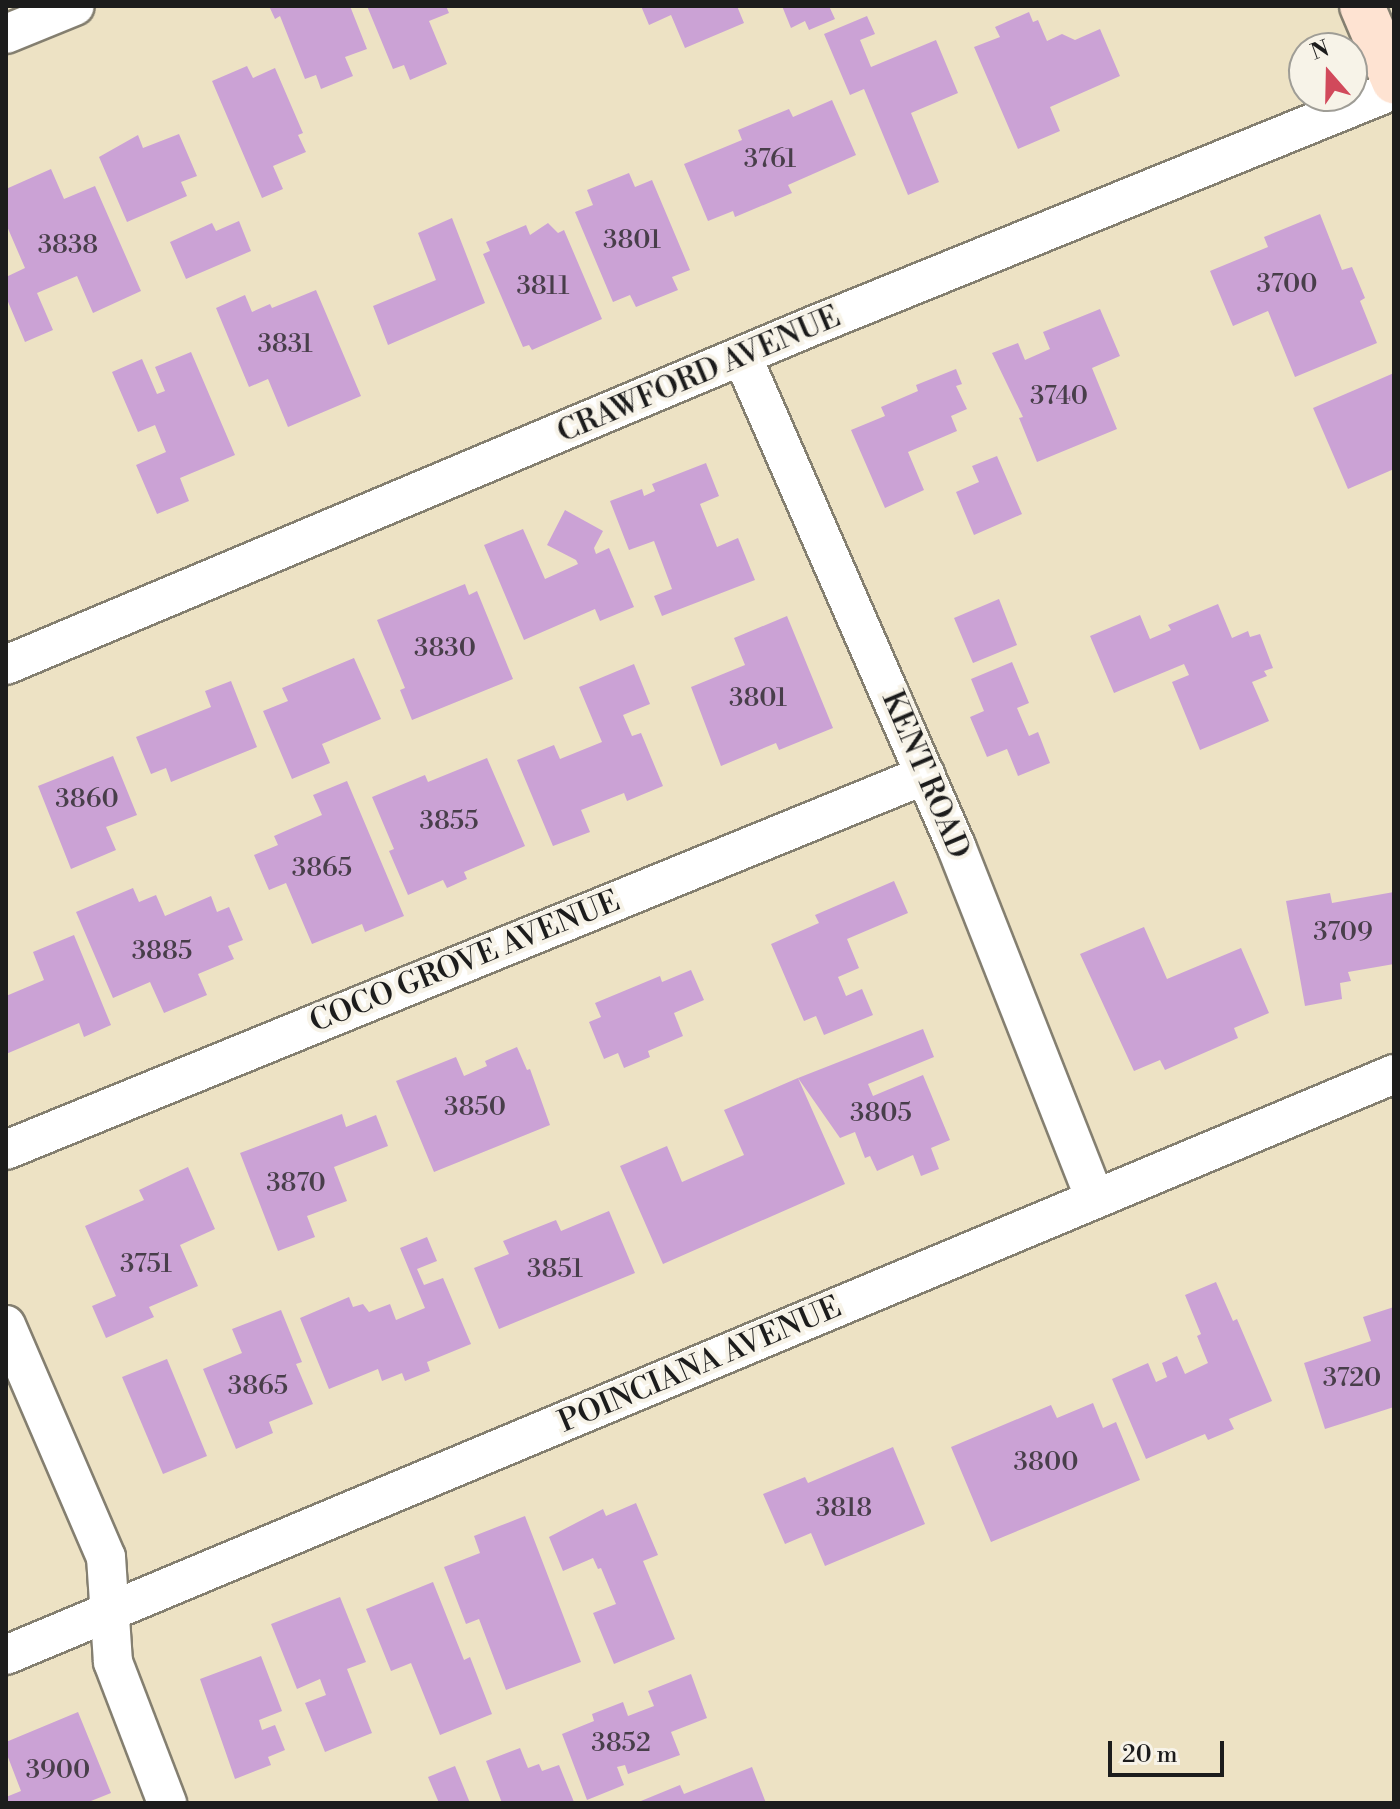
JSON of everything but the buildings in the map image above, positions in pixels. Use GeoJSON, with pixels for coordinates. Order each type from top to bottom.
{"type":"FeatureCollection","features":[{"type":"Feature","properties":{"kind":"main road"},"geometry":{"type":"LineString","coordinates":[[1362,6],[1394,81]]}},
{"type":"Feature","properties":{"kind":"street"},"geometry":{"type":"LineString","coordinates":[[6,34],[75,6]]}},
{"type":"Feature","properties":{"kind":"street","name":"CRAWFORD AVENUE"},"geometry":{"type":"LineString","coordinates":[[6,665],[742,356],[1394,90]]}},
{"type":"Feature","properties":{"kind":"street","name":"KENT ROAD"},"geometry":{"type":"LineString","coordinates":[[742,356],[925,775],[1095,1198]]}},
{"type":"Feature","properties":{"kind":"street","name":"COCO GROVE AVENUE"},"geometry":{"type":"LineString","coordinates":[[6,1150],[925,775]]}},
{"type":"Feature","properties":{"kind":"street","name":"POINCIANA AVENUE"},"geometry":{"type":"LineString","coordinates":[[6,1655],[1394,1074]]}},
{"type":"Feature","properties":{"kind":"street"},"geometry":{"type":"LineString","coordinates":[[6,1325],[106,1557],[113,1662],[167,1803]]}}]}
